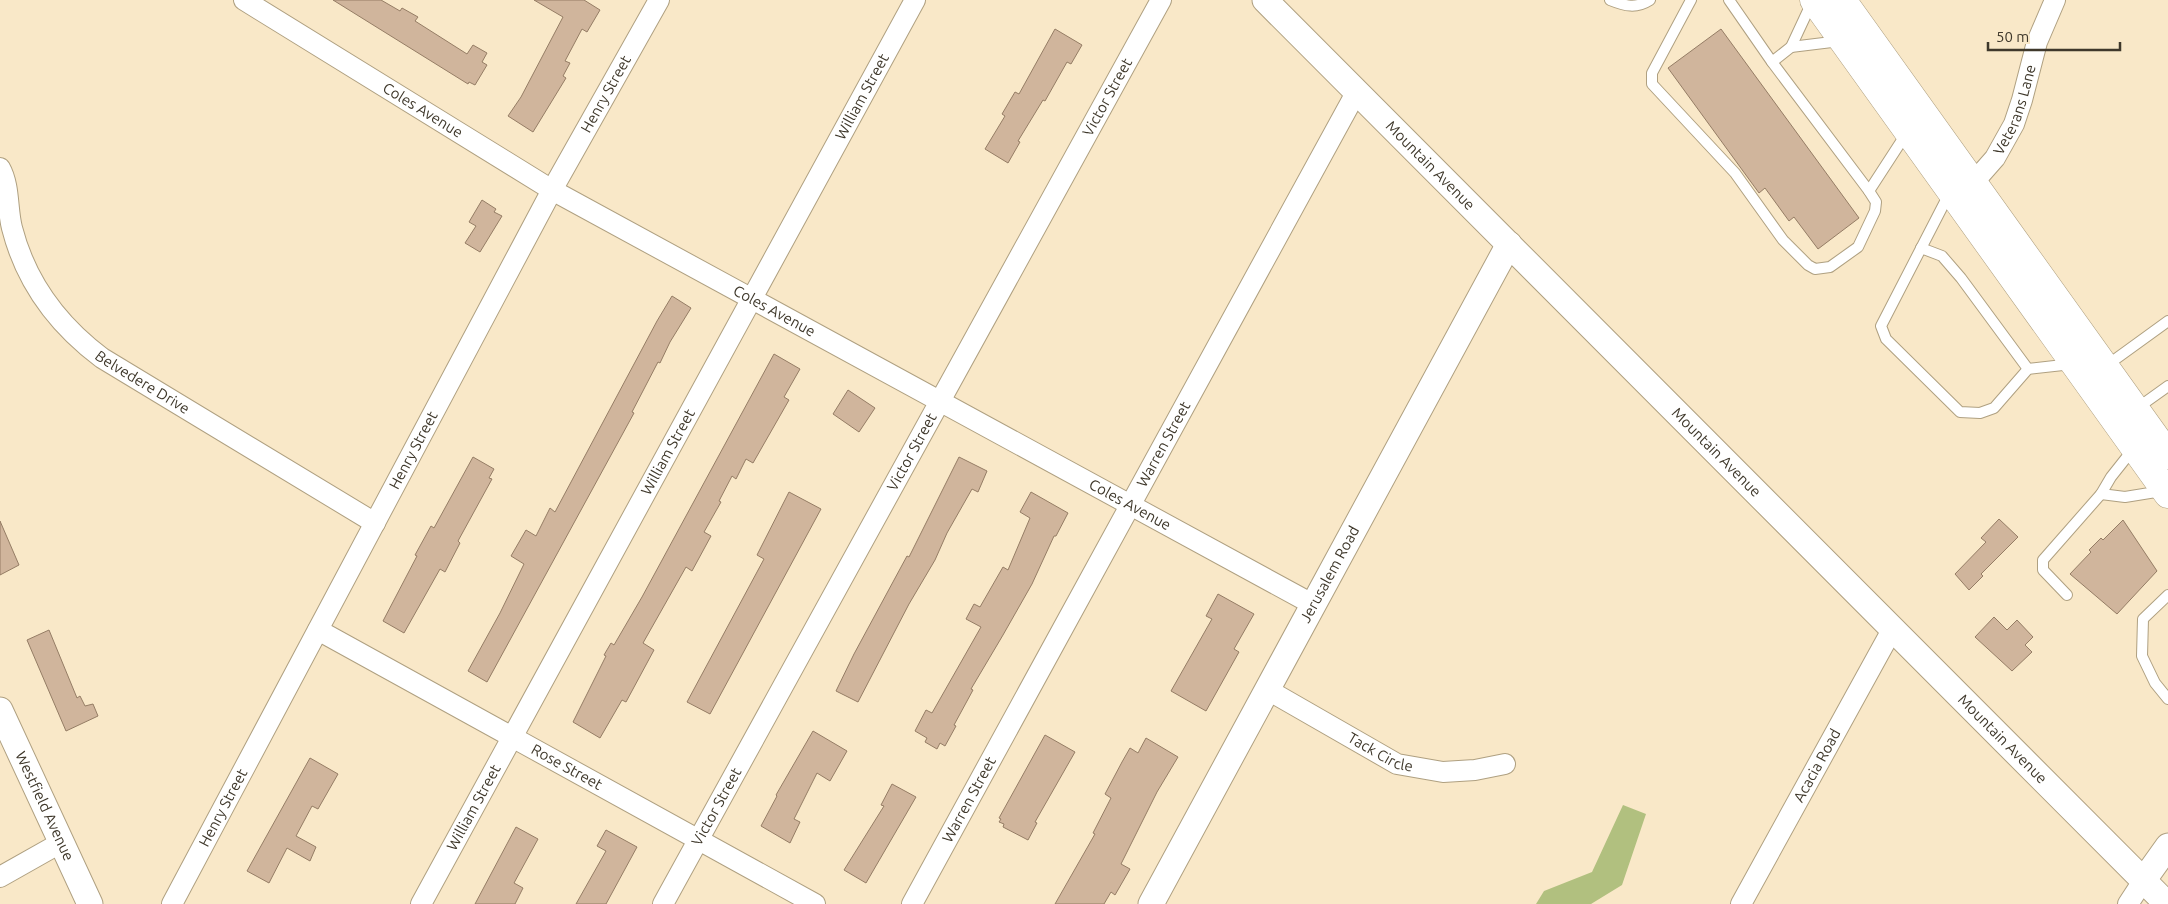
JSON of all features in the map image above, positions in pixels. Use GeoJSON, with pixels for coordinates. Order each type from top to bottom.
{"type":"FeatureCollection","features":[{"type":"Feature","properties":{"kind":"highway"},"geometry":{"type":"LineString","coordinates":[[1813,0],[1908,131],[1962,186],[2104,367],[2168,455]]}},
{"type":"Feature","properties":{"kind":"highway"},"geometry":{"type":"LineString","coordinates":[[1842,0],[2074,364],[2166,492]]}},
{"type":"Feature","properties":{"kind":"street","name":"Coles Avenue"},"geometry":{"type":"LineString","coordinates":[[244,0],[552,190],[1314,605]]}},
{"type":"Feature","properties":{"kind":"street","name":"William Street"},"geometry":{"type":"LineString","coordinates":[[421,904],[914,0]]}},
{"type":"Feature","properties":{"kind":"street","name":"Victor Street"},"geometry":{"type":"LineString","coordinates":[[663,904],[1160,0]]}},
{"type":"Feature","properties":{"kind":"street","name":"Mountain Avenue"},"geometry":{"type":"LineString","coordinates":[[1265,0],[2167,904]]}},
{"type":"Feature","properties":{"kind":"street","name":"Veterans Lane"},"geometry":{"type":"LineString","coordinates":[[1962,186],[1995,158],[2014,124],[2037,42],[2055,0]]}},
{"type":"Feature","properties":{"kind":"street","name":"Henry Street"},"geometry":{"type":"LineString","coordinates":[[172,904],[552,190],[655,1]]}},
{"type":"Feature","properties":{"kind":"street","name":"Warren Street"},"geometry":{"type":"LineString","coordinates":[[912,904],[1357,91]]}},
{"type":"Feature","properties":{"kind":"street","name":"Belvedere Drive"},"geometry":{"type":"LineString","coordinates":[[0,168],[6,182],[12,228],[27,271],[52,311],[78,339],[116,367],[374,523]]}},
{"type":"Feature","properties":{"kind":"street","name":"Jerusalem Road"},"geometry":{"type":"LineString","coordinates":[[1151,904],[1509,244]]}},
{"type":"Feature","properties":{"kind":"street","name":"Acacia Road"},"geometry":{"type":"LineString","coordinates":[[1741,904],[1893,628]]}},
{"type":"Feature","properties":{"kind":"street","name":"Rose Street"},"geometry":{"type":"LineString","coordinates":[[318,630],[815,904]]}},
{"type":"Feature","properties":{"kind":"street","name":"Tack Circle"},"geometry":{"type":"LineString","coordinates":[[1268,690],[1397,764],[1443,772],[1476,770],[1504,764]]}},
{"type":"Feature","properties":{"kind":"street","name":"Westfield Avenue"},"geometry":{"type":"LineString","coordinates":[[0,710],[90,904]]}},
{"type":"Feature","properties":{"kind":"street"},"geometry":{"type":"LineString","coordinates":[[0,878],[62,842]]}},
{"type":"Feature","properties":{"kind":"street"},"geometry":{"type":"LineString","coordinates":[[2128,904],[2168,846]]}},
{"type":"Feature","properties":{"kind":"lane"},"geometry":{"type":"LineString","coordinates":[[1610,0],[1627,6],[1641,6],[1650,0]]}},
{"type":"Feature","properties":{"kind":"lane"},"geometry":{"type":"LineString","coordinates":[[1691,0],[1652,73],[1652,84],[1735,173],[1783,240],[1808,265],[1815,269],[1830,267],[1858,247],[1875,211],[1876,202],[1772,62],[1729,0]]}},
{"type":"Feature","properties":{"kind":"lane"},"geometry":{"type":"LineString","coordinates":[[1772,62],[1792,47],[1813,0]]}},
{"type":"Feature","properties":{"kind":"lane"},"geometry":{"type":"LineString","coordinates":[[1792,47],[1844,41]]}},
{"type":"Feature","properties":{"kind":"lane"},"geometry":{"type":"LineString","coordinates":[[1869,192],[1908,131]]}},
{"type":"Feature","properties":{"kind":"lane"},"geometry":{"type":"LineString","coordinates":[[1962,186],[1921,248],[1881,326],[1886,339],[1960,412],[1980,414],[1994,408],[2028,369],[2074,364]]}},
{"type":"Feature","properties":{"kind":"lane"},"geometry":{"type":"LineString","coordinates":[[1921,248],[1942,256],[1949,263],[2028,369]]}},
{"type":"Feature","properties":{"kind":"lane"},"geometry":{"type":"LineString","coordinates":[[2104,367],[2168,320]]}},
{"type":"Feature","properties":{"kind":"lane"},"geometry":{"type":"LineString","coordinates":[[2136,410],[2168,386]]}},
{"type":"Feature","properties":{"kind":"lane"},"geometry":{"type":"LineString","coordinates":[[2067,595],[2043,570],[2042,563],[2101,494],[2111,477],[2134,447]]}},
{"type":"Feature","properties":{"kind":"lane"},"geometry":{"type":"LineString","coordinates":[[2101,494],[2125,497],[2166,492]]}},
{"type":"Feature","properties":{"kind":"lane"},"geometry":{"type":"LineString","coordinates":[[2168,596],[2143,619],[2142,656],[2155,683],[2168,698]]}},
{"type":"Feature","properties":{"kind":"green space"},"geometry":{"type":"Polygon","coordinates":[[[1623,805],[1646,814],[1622,885],[1591,904],[1536,904],[1544,891],[1592,872],[1623,805]]]}},
{"type":"Feature","properties":{"kind":"building"},"geometry":{"type":"Polygon","coordinates":[[[333,0],[381,0],[400,11],[402,8],[418,17],[415,21],[467,54],[473,45],[487,53],[482,62],[487,65],[475,85],[469,82],[468,84],[333,0]]]}},
{"type":"Feature","properties":{"kind":"building"},"geometry":{"type":"Polygon","coordinates":[[[534,0],[584,0],[600,10],[587,32],[582,29],[565,61],[570,63],[563,76],[566,78],[533,132],[508,116],[521,97],[563,17],[534,0]]]}},
{"type":"Feature","properties":{"kind":"building"},"geometry":{"type":"Polygon","coordinates":[[[1055,29],[1082,45],[1071,64],[1067,62],[1045,101],[1043,100],[1018,141],[1020,142],[1008,163],[985,149],[1005,116],[1002,114],[1015,92],[1019,94],[1055,29]]]}},
{"type":"Feature","properties":{"kind":"building"},"geometry":{"type":"Polygon","coordinates":[[[1721,29],[1859,218],[1818,249],[1794,217],[1789,221],[1765,188],[1759,193],[1668,68],[1721,29]]]}},
{"type":"Feature","properties":{"kind":"building"},"geometry":{"type":"Polygon","coordinates":[[[482,200],[496,209],[494,212],[502,216],[480,252],[465,243],[476,226],[469,222],[482,200]]]}},
{"type":"Feature","properties":{"kind":"building"},"geometry":{"type":"Polygon","coordinates":[[[672,296],[691,308],[670,342],[660,363],[658,362],[632,412],[634,413],[487,682],[468,671],[524,564],[511,556],[526,530],[536,536],[550,508],[555,512],[672,296]]]}},
{"type":"Feature","properties":{"kind":"building"},"geometry":{"type":"Polygon","coordinates":[[[774,354],[800,369],[784,397],[789,400],[753,463],[746,459],[736,479],[732,476],[719,501],[721,502],[704,532],[711,536],[692,571],[686,567],[643,643],[654,650],[626,702],[622,700],[600,738],[573,722],[606,656],[604,655],[611,643],[614,645],[642,597],[774,354]]]}},
{"type":"Feature","properties":{"kind":"building"},"geometry":{"type":"Polygon","coordinates":[[[848,390],[875,408],[859,432],[833,414],[848,390]]]}},
{"type":"Feature","properties":{"kind":"building"},"geometry":{"type":"Polygon","coordinates":[[[473,457],[494,469],[489,478],[492,479],[458,541],[460,543],[445,572],[440,569],[404,633],[383,621],[417,556],[415,555],[431,526],[434,528],[473,457]]]}},
{"type":"Feature","properties":{"kind":"building"},"geometry":{"type":"Polygon","coordinates":[[[959,457],[987,471],[978,492],[972,489],[947,533],[935,560],[909,604],[858,702],[836,691],[907,556],[909,557],[959,457]]]}},
{"type":"Feature","properties":{"kind":"building"},"geometry":{"type":"Polygon","coordinates":[[[789,492],[821,509],[710,714],[687,702],[764,559],[757,555],[789,492]]]}},
{"type":"Feature","properties":{"kind":"building"},"geometry":{"type":"Polygon","coordinates":[[[1031,492],[1068,513],[1056,536],[1054,536],[1032,584],[971,689],[973,690],[945,746],[940,743],[937,749],[925,742],[927,738],[915,731],[926,710],[932,713],[981,627],[966,619],[974,604],[980,607],[1003,567],[1008,570],[1030,518],[1020,512],[1031,492]]]}},
{"type":"Feature","properties":{"kind":"building"},"geometry":{"type":"Polygon","coordinates":[[[1999,519],[2018,537],[1981,574],[1983,576],[1969,590],[1955,574],[1986,542],[1981,538],[1999,519]]]}},
{"type":"Feature","properties":{"kind":"building"},"geometry":{"type":"Polygon","coordinates":[[[2123,520],[2157,571],[2117,614],[2070,574],[2091,552],[2089,550],[2101,538],[2103,540],[2123,520]]]}},
{"type":"Feature","properties":{"kind":"building"},"geometry":{"type":"Polygon","coordinates":[[[0,521],[19,565],[0,575],[0,521]]]}},
{"type":"Feature","properties":{"kind":"building"},"geometry":{"type":"Polygon","coordinates":[[[1218,594],[1254,614],[1234,649],[1239,652],[1206,711],[1171,691],[1212,619],[1206,616],[1218,594]]]}},
{"type":"Feature","properties":{"kind":"building"},"geometry":{"type":"Polygon","coordinates":[[[1994,617],[2007,630],[2017,620],[2033,637],[2025,645],[2032,652],[2012,671],[1975,637],[1994,617]]]}},
{"type":"Feature","properties":{"kind":"building"},"geometry":{"type":"Polygon","coordinates":[[[49,630],[77,698],[80,696],[85,706],[93,704],[98,716],[66,731],[27,640],[49,630]]]}},
{"type":"Feature","properties":{"kind":"building"},"geometry":{"type":"Polygon","coordinates":[[[813,731],[847,751],[830,781],[817,773],[794,819],[800,822],[790,843],[761,826],[776,795],[813,731]]]}},
{"type":"Feature","properties":{"kind":"building"},"geometry":{"type":"Polygon","coordinates":[[[1045,735],[1075,752],[1035,822],[1037,823],[1028,840],[1003,827],[1004,824],[999,822],[1001,819],[999,818],[1045,735]]]}},
{"type":"Feature","properties":{"kind":"building"},"geometry":{"type":"Polygon","coordinates":[[[1146,738],[1178,757],[1157,792],[1121,864],[1130,869],[1115,895],[1111,892],[1104,904],[1055,904],[1095,834],[1093,833],[1111,798],[1105,794],[1122,762],[1130,748],[1138,753],[1146,738]]]}},
{"type":"Feature","properties":{"kind":"building"},"geometry":{"type":"Polygon","coordinates":[[[310,758],[338,774],[318,809],[312,806],[296,836],[316,847],[310,861],[287,848],[269,883],[247,871],[310,758]]]}},
{"type":"Feature","properties":{"kind":"building"},"geometry":{"type":"Polygon","coordinates":[[[892,784],[916,797],[866,883],[844,870],[884,806],[881,805],[892,784]]]}},
{"type":"Feature","properties":{"kind":"building"},"geometry":{"type":"Polygon","coordinates":[[[516,827],[538,839],[514,883],[523,888],[515,904],[475,904],[516,827]]]}},
{"type":"Feature","properties":{"kind":"building"},"geometry":{"type":"Polygon","coordinates":[[[606,830],[637,847],[606,904],[576,904],[606,851],[597,846],[606,830]]]}}]}
